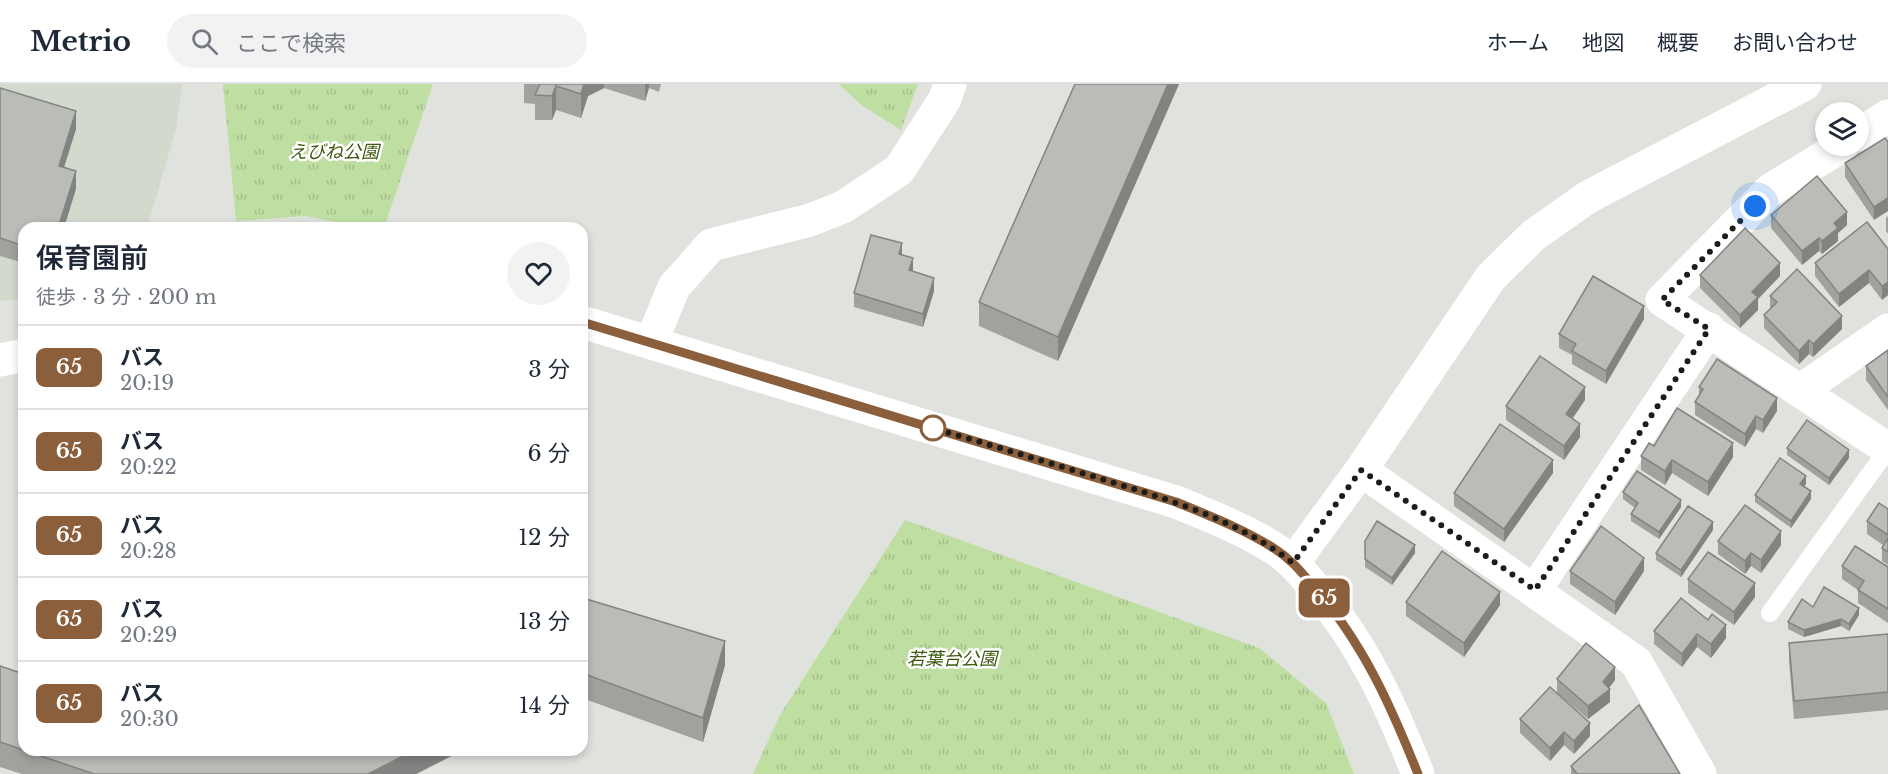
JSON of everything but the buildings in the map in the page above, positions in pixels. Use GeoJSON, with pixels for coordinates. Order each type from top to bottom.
{"type":"FeatureCollection","features":[{"type":"Feature","properties":{"kind":"street"},"geometry":{"type":"LineString","coordinates":[[651,343],[674,287],[711,245],[810,220],[843,207],[899,170],[945,99],[950,84]]}},
{"type":"Feature","properties":{"kind":"street"},"geometry":{"type":"LineString","coordinates":[[1293,563],[1361,470],[1491,277],[1534,235],[1588,198],[1805,84]]}},
{"type":"Feature","properties":{"kind":"street"},"geometry":{"type":"LineString","coordinates":[[1869,128],[1888,116]]}},
{"type":"Feature","properties":{"kind":"street"},"geometry":{"type":"LineString","coordinates":[[1826,156],[1770,190],[1662,300],[1888,449]]}},
{"type":"Feature","properties":{"kind":"street"},"geometry":{"type":"LineString","coordinates":[[588,324],[1176,502],[1233,526],[1275,549],[1293,563],[1331,605],[1360,646],[1388,699],[1418,774]]}},
{"type":"Feature","properties":{"kind":"street"},"geometry":{"type":"LineString","coordinates":[[1535,590],[1709,329]]}},
{"type":"Feature","properties":{"kind":"street"},"geometry":{"type":"LineString","coordinates":[[1801,390],[1888,330]]}},
{"type":"Feature","properties":{"kind":"street"},"geometry":{"type":"LineString","coordinates":[[0,360],[18,356]]}},
{"type":"Feature","properties":{"kind":"street"},"geometry":{"type":"LineString","coordinates":[[1361,470],[1636,662],[1700,774]]}},
{"type":"Feature","properties":{"kind":"lane"},"geometry":{"type":"LineString","coordinates":[[1770,613],[1888,449]]}},
{"type":"Feature","properties":{"kind":"shaded area"},"geometry":{"type":"Polygon","coordinates":[[[0,84],[182,84],[176,129],[149,222],[18,222],[18,299],[0,301],[0,84]]]}},
{"type":"Feature","properties":{"kind":"green space","name":"えびね公園"},"geometry":{"type":"Polygon","coordinates":[[[223,84],[433,84],[386,222],[336,222],[305,216],[236,221],[223,84]]]}},
{"type":"Feature","properties":{"kind":"green space"},"geometry":{"type":"Polygon","coordinates":[[[839,84],[918,84],[901,130],[861,105],[839,84]]]}},
{"type":"Feature","properties":{"kind":"green space","name":"若葉台公園"},"geometry":{"type":"Polygon","coordinates":[[[905,520],[1259,648],[1326,703],[1354,774],[753,774],[780,715],[905,520]]]}},
{"type":"Feature","properties":{"kind":"bus line","name":"65"},"geometry":{"type":"LineString","coordinates":[[588,324],[1176,502],[1233,526],[1275,549],[1293,563],[1331,605],[1360,646],[1388,699],[1418,774]]}},
{"type":"Feature","properties":{"kind":"route"},"geometry":{"type":"LineString","coordinates":[[933,428],[925,426],[1176,502],[1233,526],[1275,549],[1293,563],[1361,470],[1535,590],[1709,329],[1662,300],[1755,206]]}}]}
